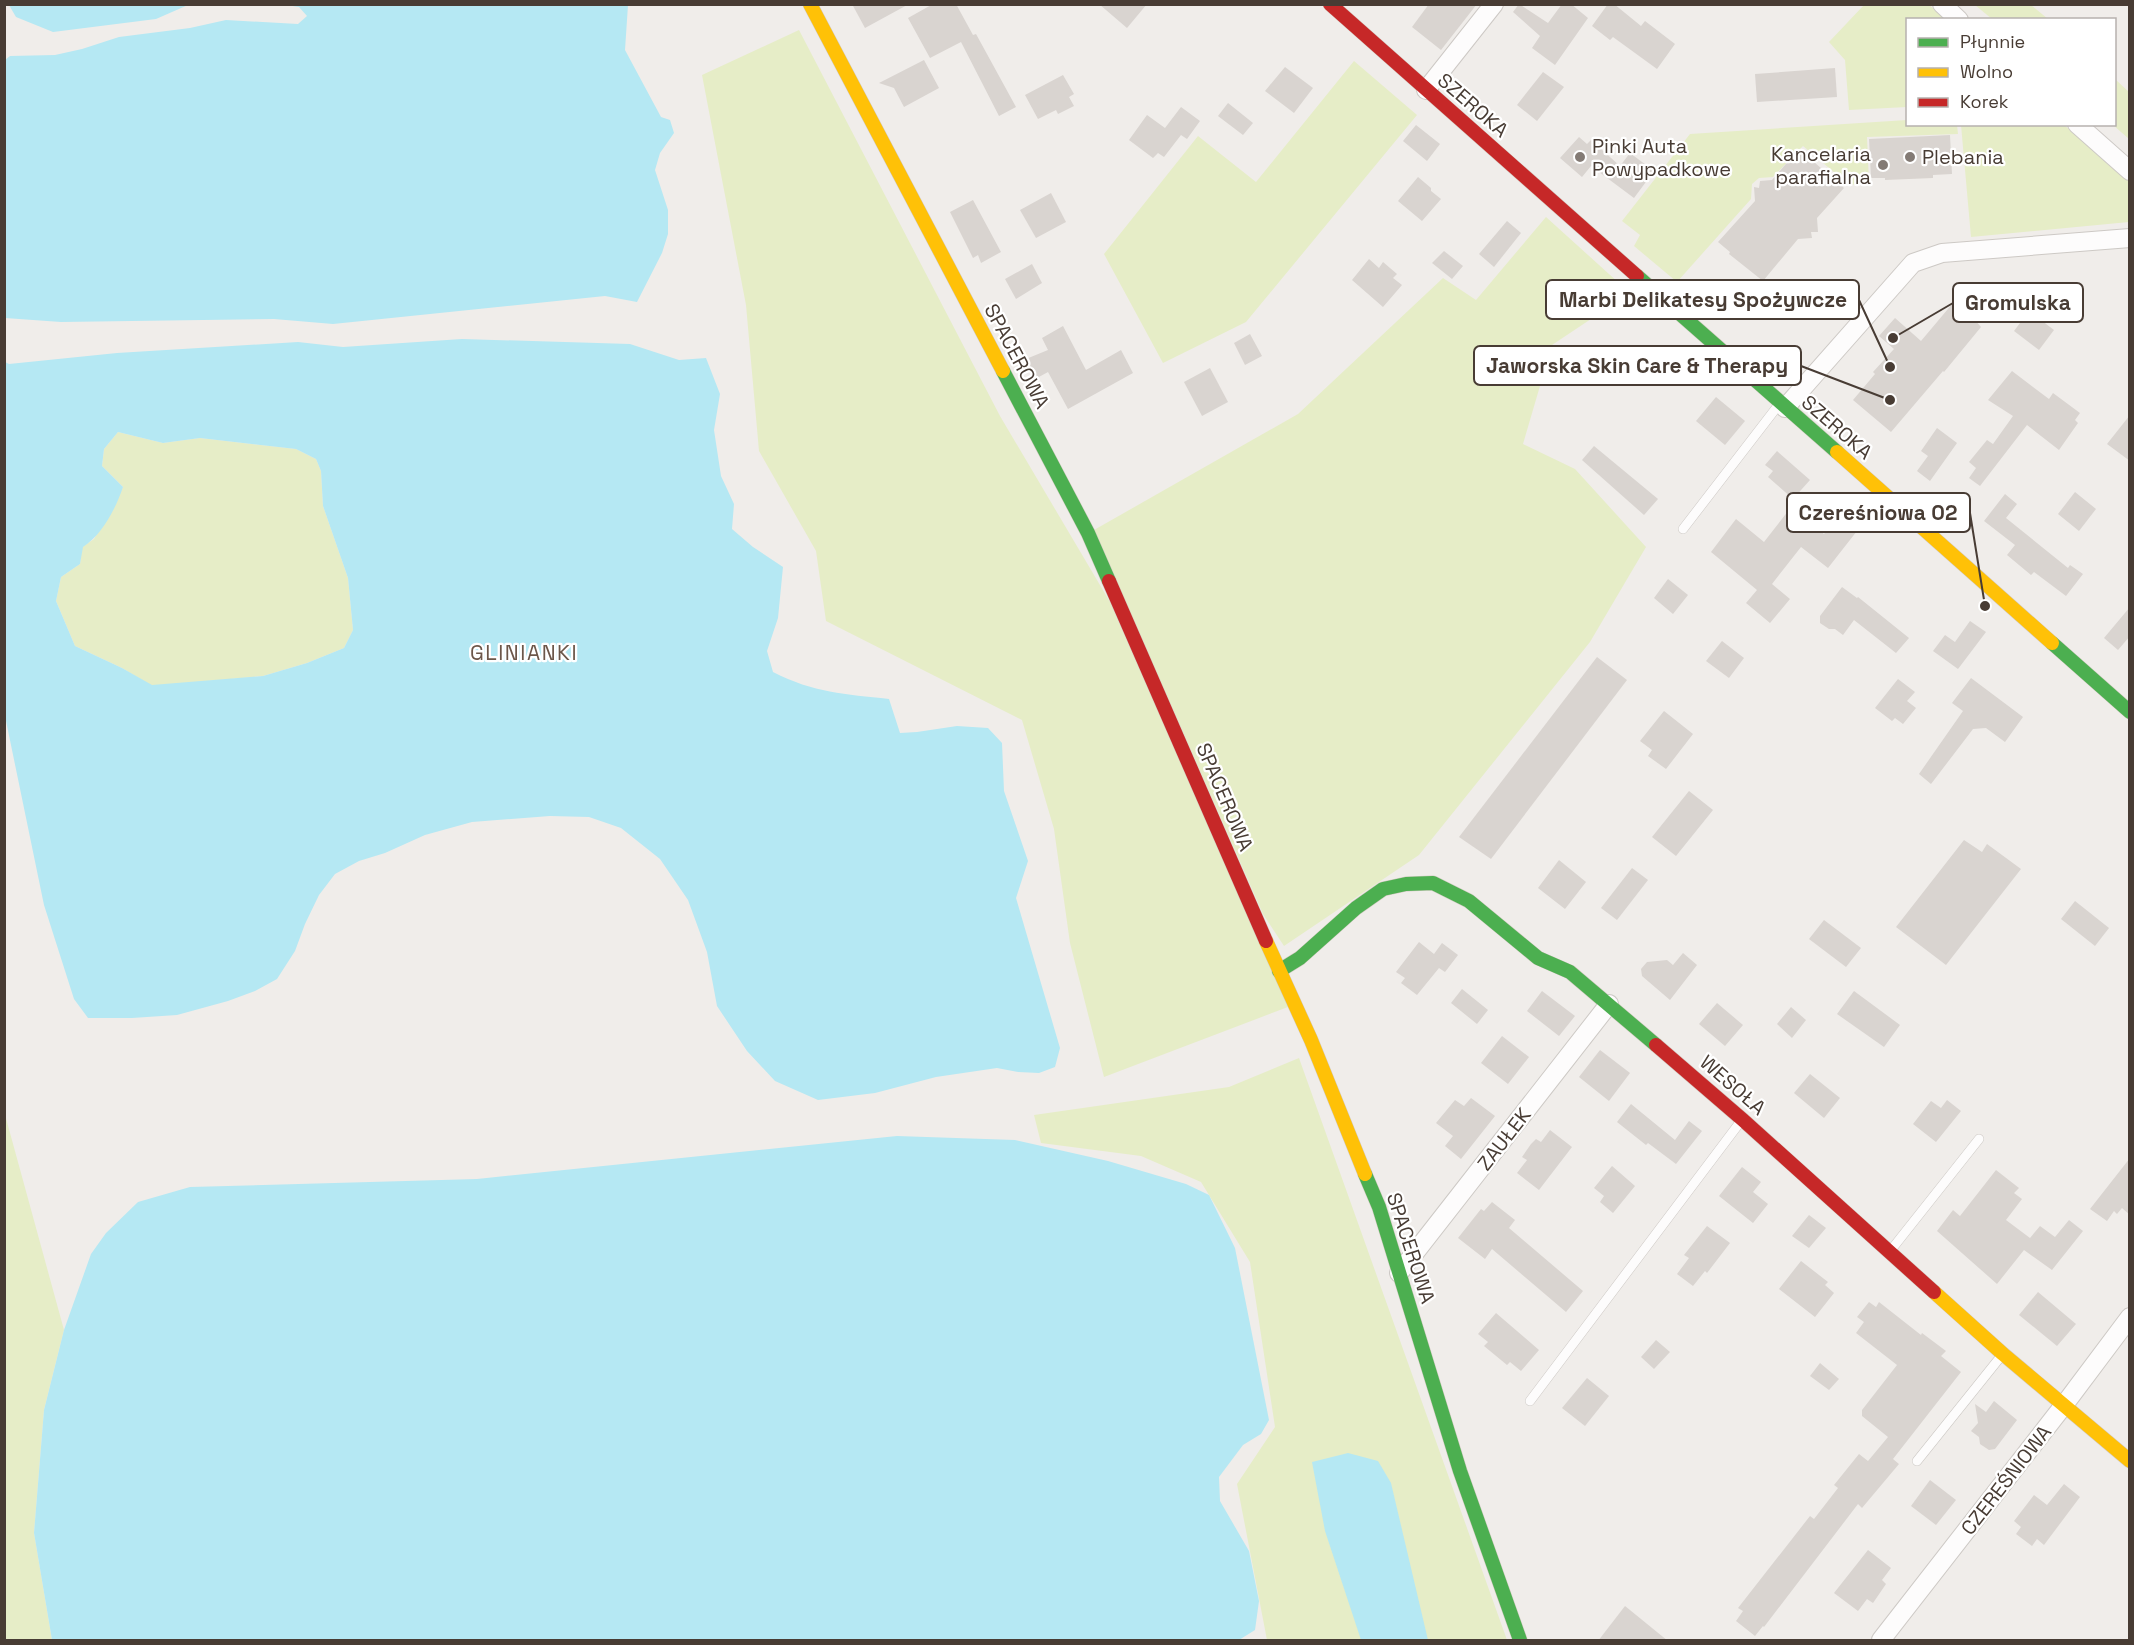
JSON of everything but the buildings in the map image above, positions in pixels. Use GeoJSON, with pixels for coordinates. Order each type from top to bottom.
{"type":"FeatureCollection","features":[{"type":"Feature","properties":{"kind":"street","name":"SPACEROWA"},"geometry":{"type":"LineString","coordinates":[[810,4],[1088,533],[1311,1040],[1379,1207],[1460,1471],[1520,1641]]}},
{"type":"Feature","properties":{"kind":"street","name":"SZEROKA"},"geometry":{"type":"LineString","coordinates":[[1330,4],[2130,712]]}},
{"type":"Feature","properties":{"kind":"street"},"geometry":{"type":"LineString","coordinates":[[1426,90],[1494,4]]}},
{"type":"Feature","properties":{"kind":"street"},"geometry":{"type":"LineString","coordinates":[[1942,4],[1957,18]]}},
{"type":"Feature","properties":{"kind":"street"},"geometry":{"type":"LineString","coordinates":[[2079,126],[2130,171]]}},
{"type":"Feature","properties":{"kind":"street"},"geometry":{"type":"LineString","coordinates":[[1783,406],[1913,263],[1942,254],[2130,238]]}},
{"type":"Feature","properties":{"kind":"street","name":"WESOŁA"},"geometry":{"type":"LineString","coordinates":[[1279,971],[1300,958],[1356,908],[1383,889],[1406,884],[1433,883],[1469,901],[1538,958],[1570,972],[1609,1004],[1743,1120],[2003,1354],[2130,1461]]}},
{"type":"Feature","properties":{"kind":"street","name":"ZAUŁEK"},"geometry":{"type":"LineString","coordinates":[[1399,1273],[1609,1004]]}},
{"type":"Feature","properties":{"kind":"street","name":"CZEREŚNIOWA"},"geometry":{"type":"LineString","coordinates":[[1881,1641],[2130,1317]]}},
{"type":"Feature","properties":{"kind":"lane"},"geometry":{"type":"LineString","coordinates":[[1683,529],[1783,406]]}},
{"type":"Feature","properties":{"kind":"lane"},"geometry":{"type":"LineString","coordinates":[[1530,1401],[1743,1120]]}},
{"type":"Feature","properties":{"kind":"lane"},"geometry":{"type":"LineString","coordinates":[[1890,1252],[1979,1139]]}},
{"type":"Feature","properties":{"kind":"lane"},"geometry":{"type":"LineString","coordinates":[[1917,1461],[2003,1354]]}},
{"type":"Feature","properties":{"kind":"green space"},"geometry":{"type":"Polygon","coordinates":[[[1864,5],[1929,5],[1945,18],[1906,18],[1906,107],[1849,110],[1845,60],[1829,42],[1864,5]]]}},
{"type":"Feature","properties":{"kind":"green space"},"geometry":{"type":"Polygon","coordinates":[[[1975,5],[2031,5],[2047,18],[1991,18],[1975,5]]]}},
{"type":"Feature","properties":{"kind":"green space"},"geometry":{"type":"Polygon","coordinates":[[[799,30],[1000,416],[1110,602],[1288,1007],[1104,1077],[1070,943],[1054,829],[1022,720],[826,621],[816,551],[759,451],[746,305],[702,75],[799,30]]]}},
{"type":"Feature","properties":{"kind":"green space"},"geometry":{"type":"Polygon","coordinates":[[[1354,61],[1417,115],[1246,322],[1163,363],[1104,254],[1198,136],[1256,182],[1354,61]]]}},
{"type":"Feature","properties":{"kind":"green space"},"geometry":{"type":"Polygon","coordinates":[[[2116,80],[2129,92],[2129,139],[2114,126],[2116,126],[2116,80]]]}},
{"type":"Feature","properties":{"kind":"green space"},"geometry":{"type":"Polygon","coordinates":[[[1906,120],[1906,126],[1957,126],[1958,134],[1867,137],[1869,183],[1849,185],[1803,146],[1773,177],[1759,178],[1752,184],[1751,199],[1677,282],[1634,246],[1640,235],[1622,221],[1690,134],[1906,120]]]}},
{"type":"Feature","properties":{"kind":"green space"},"geometry":{"type":"Polygon","coordinates":[[[1961,126],[2065,126],[2129,179],[2129,222],[1971,237],[1961,126]]]}},
{"type":"Feature","properties":{"kind":"green space"},"geometry":{"type":"Polygon","coordinates":[[[1546,217],[1630,293],[1552,345],[1523,444],[1575,469],[1646,547],[1590,642],[1419,855],[1284,946],[1263,914],[1094,530],[1298,414],[1443,278],[1476,300],[1546,217]]]}},
{"type":"Feature","properties":{"kind":"green space"},"geometry":{"type":"Polygon","coordinates":[[[118,432],[163,443],[200,438],[296,449],[316,459],[321,471],[323,506],[348,578],[353,630],[344,648],[307,663],[263,676],[152,686],[122,668],[75,646],[56,601],[61,577],[80,564],[82,547],[94,539],[123,487],[102,466],[104,449],[118,432]]]}},
{"type":"Feature","properties":{"kind":"green space"},"geometry":{"type":"Polygon","coordinates":[[[1299,1058],[1507,1640],[1267,1640],[1237,1484],[1275,1427],[1250,1262],[1201,1182],[1141,1156],[1041,1143],[1034,1115],[1229,1087],[1299,1058]]]}},
{"type":"Feature","properties":{"kind":"green space"},"geometry":{"type":"Polygon","coordinates":[[[4,1111],[64,1330],[44,1410],[34,1533],[52,1640],[5,1640],[4,1111]]]}},
{"type":"Feature","properties":{"kind":"water"},"geometry":{"type":"Polygon","coordinates":[[[9,5],[188,5],[156,19],[53,32],[16,17],[9,5]]]}},
{"type":"Feature","properties":{"kind":"water"},"geometry":{"type":"Polygon","coordinates":[[[286,5],[628,5],[625,50],[661,117],[670,120],[674,133],[660,153],[655,170],[668,210],[668,234],[662,253],[637,302],[605,296],[333,324],[274,319],[61,322],[5,318],[5,60],[10,56],[55,55],[119,37],[190,28],[226,20],[298,24],[307,16],[299,7],[286,5]]]}},
{"type":"Feature","properties":{"kind":"water"},"geometry":{"type":"Polygon","coordinates":[[[462,339],[630,344],[679,360],[706,358],[720,394],[714,430],[721,476],[734,504],[732,529],[753,547],[783,567],[778,618],[767,651],[773,672],[816,688],[889,699],[900,733],[957,726],[988,728],[1002,743],[1004,791],[1028,861],[1016,898],[1060,1048],[1055,1067],[1039,1073],[997,1068],[936,1077],[875,1093],[818,1100],[775,1081],[747,1051],[717,1006],[707,952],[688,900],[660,859],[621,828],[589,817],[550,816],[472,822],[425,835],[385,853],[359,861],[335,874],[319,895],[295,951],[277,979],[255,991],[228,1001],[177,1015],[88,1018],[74,999],[44,905],[5,716],[5,362],[9,364],[117,353],[298,342],[343,347],[462,339]],[[118,432],[104,449],[102,466],[123,487],[107,520],[96,536],[83,547],[80,564],[61,577],[56,601],[75,646],[152,685],[263,676],[307,663],[344,648],[353,630],[348,578],[323,506],[321,471],[316,459],[296,449],[200,438],[163,443],[118,432]]]}},
{"type":"Feature","properties":{"kind":"water"},"geometry":{"type":"Polygon","coordinates":[[[897,1136],[1015,1140],[1108,1161],[1186,1184],[1209,1195],[1235,1248],[1269,1420],[1261,1434],[1243,1445],[1219,1477],[1220,1501],[1249,1551],[1259,1601],[1255,1630],[1239,1640],[52,1640],[34,1533],[44,1410],[64,1330],[91,1254],[106,1233],[138,1202],[190,1187],[477,1179],[897,1136]]]}},
{"type":"Feature","properties":{"kind":"water"},"geometry":{"type":"Polygon","coordinates":[[[1348,1453],[1378,1461],[1391,1483],[1428,1640],[1361,1640],[1325,1531],[1312,1462],[1348,1453]]]}},
{"type":"Feature","properties":{"kind":"traffic: fast"},"geometry":{"type":"LineString","coordinates":[[1637,276],[1837,452]]}},
{"type":"Feature","properties":{"kind":"traffic: fast"},"geometry":{"type":"LineString","coordinates":[[1003,371],[1088,533],[1109,581]]}},
{"type":"Feature","properties":{"kind":"traffic: fast"},"geometry":{"type":"LineString","coordinates":[[2052,643],[2130,712]]}},
{"type":"Feature","properties":{"kind":"traffic: fast"},"geometry":{"type":"LineString","coordinates":[[1279,971],[1300,958],[1356,908],[1383,889],[1406,884],[1433,883],[1469,901],[1538,958],[1570,972],[1656,1045]]}},
{"type":"Feature","properties":{"kind":"traffic: fast"},"geometry":{"type":"LineString","coordinates":[[1365,1174],[1379,1207],[1460,1471],[1520,1640]]}},
{"type":"Feature","properties":{"kind":"traffic: slow"},"geometry":{"type":"LineString","coordinates":[[810,4],[1003,371]]}},
{"type":"Feature","properties":{"kind":"traffic: slow"},"geometry":{"type":"LineString","coordinates":[[1837,452],[2052,643]]}},
{"type":"Feature","properties":{"kind":"traffic: slow"},"geometry":{"type":"LineString","coordinates":[[1266,941],[1311,1040],[1365,1174]]}},
{"type":"Feature","properties":{"kind":"traffic: slow"},"geometry":{"type":"LineString","coordinates":[[1934,1292],[2003,1354],[2130,1461]]}},
{"type":"Feature","properties":{"kind":"traffic: jam"},"geometry":{"type":"LineString","coordinates":[[1330,4],[1637,276]]}},
{"type":"Feature","properties":{"kind":"traffic: jam"},"geometry":{"type":"LineString","coordinates":[[1109,581],[1266,941]]}},
{"type":"Feature","properties":{"kind":"traffic: jam"},"geometry":{"type":"LineString","coordinates":[[1656,1045],[1934,1292]]}},
{"type":"Feature","properties":{"kind":"place","name":"Pinki Auta Powypadkowe"},"geometry":{"type":"Point","coordinates":[1580,157]}},
{"type":"Feature","properties":{"kind":"place","name":"Plebania"},"geometry":{"type":"Point","coordinates":[1910,157]}},
{"type":"Feature","properties":{"kind":"place","name":"Kancelaria parafialna"},"geometry":{"type":"Point","coordinates":[1883,165]}},
{"type":"Feature","properties":{"kind":"place","name":"Gromulska"},"geometry":{"type":"Point","coordinates":[1893,338]}},
{"type":"Feature","properties":{"kind":"place","name":"Marbi Delikatesy Spożywcze"},"geometry":{"type":"Point","coordinates":[1890,367]}},
{"type":"Feature","properties":{"kind":"place","name":"Jaworska Skin Care & Therapy"},"geometry":{"type":"Point","coordinates":[1890,400]}},
{"type":"Feature","properties":{"kind":"place","name":"Czereśniowa 02"},"geometry":{"type":"Point","coordinates":[1985,606]}},
{"type":"Feature","properties":{"kind":"district","name":"GLINIANKI"},"geometry":{"type":"Point","coordinates":[524,653]}}]}
